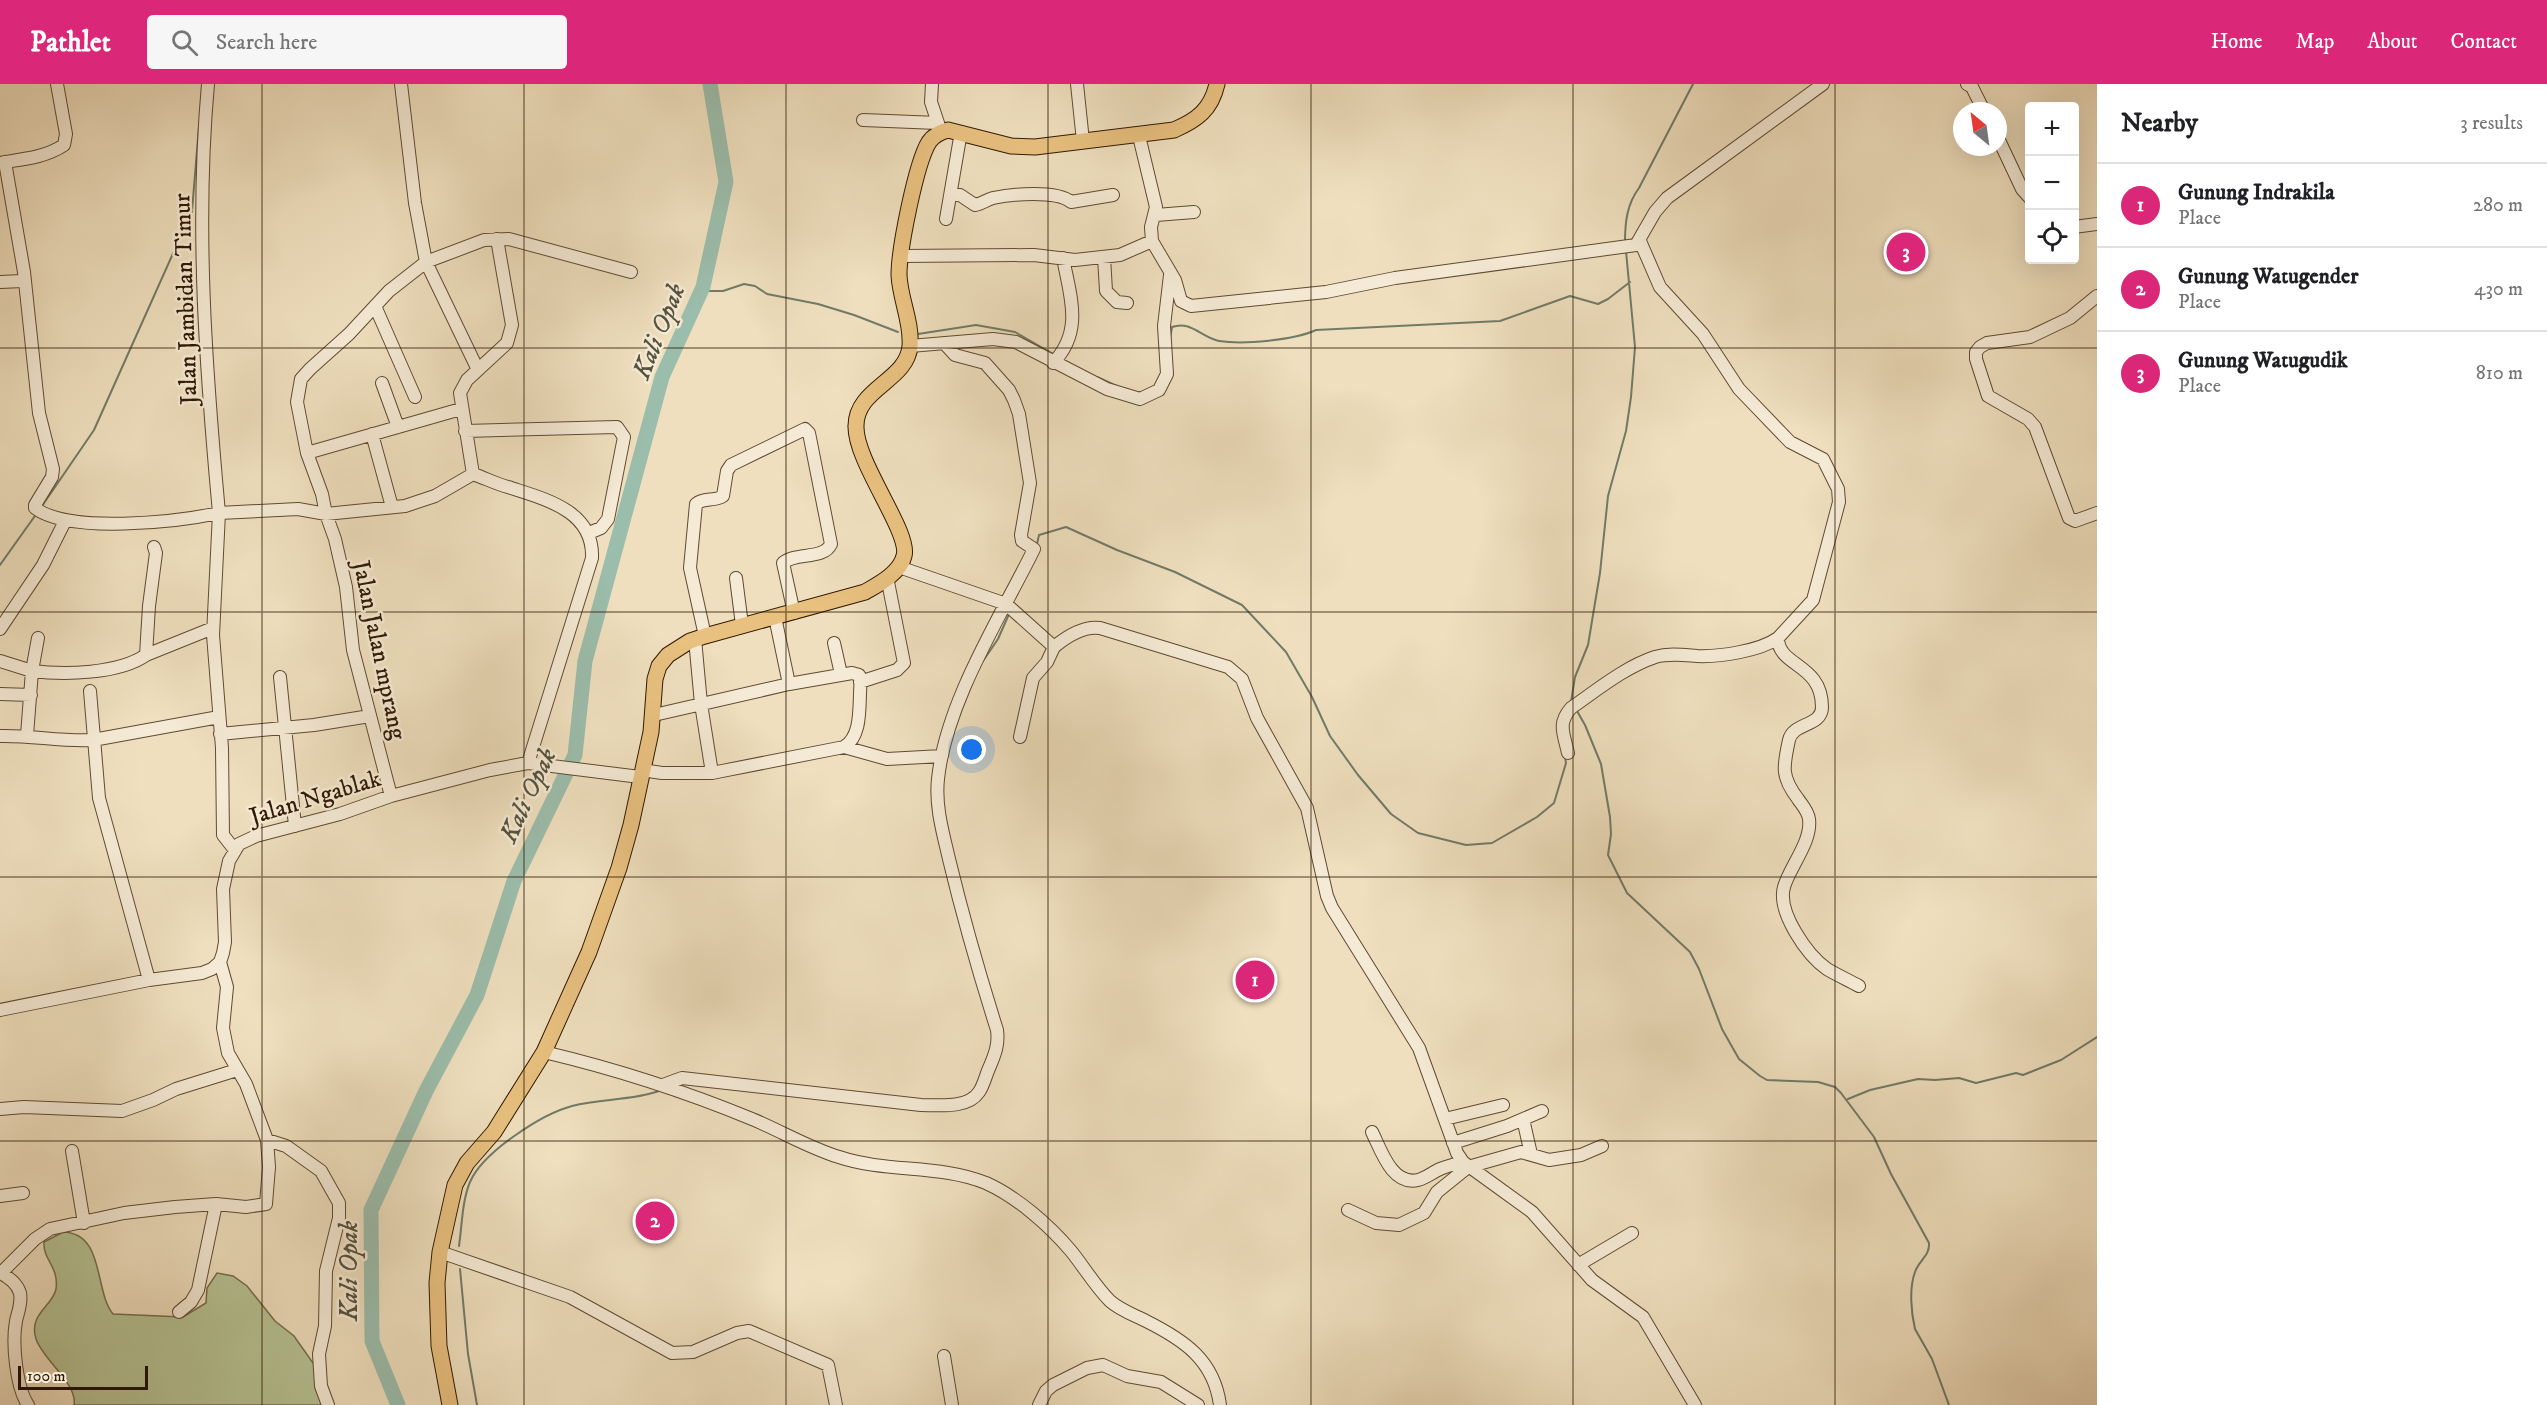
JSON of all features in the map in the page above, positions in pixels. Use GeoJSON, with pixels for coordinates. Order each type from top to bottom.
{"type":"FeatureCollection","features":[{"type":"Feature","properties":{"kind":"main road"},"geometry":{"type":"LineString","coordinates":[[450,1405],[439,1346],[436,1283],[440,1252],[455,1185],[467,1163],[494,1132],[544,1052],[589,952],[619,868],[631,825],[654,715],[659,666],[668,655],[700,638],[864,592],[893,572],[905,556],[905,545],[870,474],[855,428],[863,402],[902,367],[908,357],[910,346],[900,284],[900,256],[929,142],[940,127],[1019,147],[1139,136],[1174,130],[1194,121],[1209,107],[1217,84]]}},
{"type":"Feature","properties":{"kind":"street"},"geometry":{"type":"LineString","coordinates":[[57,84],[66,134],[64,145],[56,150],[30,158],[2,163],[18,230],[39,413],[53,469],[52,477],[35,505],[37,510],[49,517],[65,521],[141,522],[191,519],[219,513],[298,509],[326,514],[421,502],[473,474],[558,504],[578,519],[589,533],[592,558],[528,763]]}},
{"type":"Feature","properties":{"kind":"street","name":"Jalan Jambidan Timur"},"geometry":{"type":"LineString","coordinates":[[208,84],[203,142],[203,282],[208,394],[219,513],[213,628],[222,758],[223,835],[234,849]]}},
{"type":"Feature","properties":{"kind":"street"},"geometry":{"type":"LineString","coordinates":[[401,84],[415,203],[426,262],[478,370]]}},
{"type":"Feature","properties":{"kind":"street"},"geometry":{"type":"LineString","coordinates":[[863,120],[940,127],[930,97],[932,84]]}},
{"type":"Feature","properties":{"kind":"street"},"geometry":{"type":"LineString","coordinates":[[1077,84],[1083,141]]}},
{"type":"Feature","properties":{"kind":"street"},"geometry":{"type":"LineString","coordinates":[[1139,136],[1156,207],[1156,215],[1151,227],[1152,241],[1170,270],[1180,301],[1191,306],[1326,292],[1429,273],[1630,245],[1667,198],[1823,84]]}},
{"type":"Feature","properties":{"kind":"street"},"geometry":{"type":"LineString","coordinates":[[1967,84],[1972,87],[1980,102]]}},
{"type":"Feature","properties":{"kind":"street"},"geometry":{"type":"LineString","coordinates":[[946,219],[961,132]]}},
{"type":"Feature","properties":{"kind":"street"},"geometry":{"type":"LineString","coordinates":[[2006,156],[2025,192]]}},
{"type":"Feature","properties":{"kind":"street"},"geometry":{"type":"LineString","coordinates":[[950,195],[960,195],[975,205],[990,199],[1016,195],[1061,195],[1071,202],[1113,195]]}},
{"type":"Feature","properties":{"kind":"street"},"geometry":{"type":"LineString","coordinates":[[1156,215],[1194,212]]}},
{"type":"Feature","properties":{"kind":"street"},"geometry":{"type":"LineString","coordinates":[[2079,226],[2097,224]]}},
{"type":"Feature","properties":{"kind":"street"},"geometry":{"type":"LineString","coordinates":[[473,474],[460,393],[462,386],[502,350],[511,335],[512,325],[496,239]]}},
{"type":"Feature","properties":{"kind":"street","name":"Jalan Jalan mprang"},"geometry":{"type":"LineString","coordinates":[[391,796],[353,650],[342,572],[322,494],[307,453],[297,402],[301,380],[404,277],[426,262],[484,240],[520,240],[631,272]]}},
{"type":"Feature","properties":{"kind":"street"},"geometry":{"type":"LineString","coordinates":[[900,256],[1034,255],[1075,260],[1124,254],[1152,241]]}},
{"type":"Feature","properties":{"kind":"street"},"geometry":{"type":"LineString","coordinates":[[1568,753],[1562,726],[1564,716],[1571,708],[1638,664],[1673,654],[1699,656],[1759,648],[1778,638],[1808,605],[1816,592],[1839,502],[1838,489],[1823,459],[1790,442],[1733,381],[1707,340],[1660,287],[1630,245]]}},
{"type":"Feature","properties":{"kind":"street"},"geometry":{"type":"LineString","coordinates":[[1104,257],[1106,291],[1117,302],[1127,303]]}},
{"type":"Feature","properties":{"kind":"street"},"geometry":{"type":"LineString","coordinates":[[1057,358],[1068,342],[1073,319],[1063,258]]}},
{"type":"Feature","properties":{"kind":"street"},"geometry":{"type":"LineString","coordinates":[[910,346],[1004,339],[1057,358],[1129,397],[1140,399],[1159,390],[1167,374],[1164,326],[1170,270]]}},
{"type":"Feature","properties":{"kind":"street"},"geometry":{"type":"LineString","coordinates":[[0,282],[23,281]]}},
{"type":"Feature","properties":{"kind":"street"},"geometry":{"type":"LineString","coordinates":[[2097,296],[2070,318],[2030,337],[1987,343],[1980,346],[1976,352],[1976,359],[1988,396],[2028,419],[2035,427],[2069,518],[2075,521],[2097,513]]}},
{"type":"Feature","properties":{"kind":"street"},"geometry":{"type":"LineString","coordinates":[[375,306],[415,397]]}},
{"type":"Feature","properties":{"kind":"street"},"geometry":{"type":"LineString","coordinates":[[663,1085],[682,1078],[921,1105],[957,1104],[966,1102],[979,1093],[995,1053],[998,1038],[966,932],[939,815],[937,780],[949,726],[961,694],[1034,549],[1022,541],[1021,535],[1030,483],[1019,414],[1009,390],[985,363],[956,355],[944,343]]}},
{"type":"Feature","properties":{"kind":"street"},"geometry":{"type":"LineString","coordinates":[[382,383],[398,427]]}},
{"type":"Feature","properties":{"kind":"street"},"geometry":{"type":"LineString","coordinates":[[307,453],[461,409]]}},
{"type":"Feature","properties":{"kind":"street"},"geometry":{"type":"LineString","coordinates":[[465,431],[617,427],[624,437],[608,519],[601,528],[589,533]]}},
{"type":"Feature","properties":{"kind":"street"},"geometry":{"type":"LineString","coordinates":[[712,773],[701,704],[700,638],[690,568],[696,504],[702,500],[717,499],[723,496],[727,471],[731,465],[805,429],[809,433],[831,544],[823,552],[790,558],[783,563],[794,613]]}},
{"type":"Feature","properties":{"kind":"street"},"geometry":{"type":"LineString","coordinates":[[372,434],[392,507]]}},
{"type":"Feature","properties":{"kind":"street"},"geometry":{"type":"LineString","coordinates":[[0,629],[44,565],[65,521]]}},
{"type":"Feature","properties":{"kind":"street"},"geometry":{"type":"LineString","coordinates":[[146,655],[156,553],[154,547]]}},
{"type":"Feature","properties":{"kind":"street"},"geometry":{"type":"LineString","coordinates":[[860,682],[897,670],[904,663],[893,572],[1006,604],[1054,647]]}},
{"type":"Feature","properties":{"kind":"street"},"geometry":{"type":"LineString","coordinates":[[736,578],[742,626]]}},
{"type":"Feature","properties":{"kind":"street"},"geometry":{"type":"LineString","coordinates":[[775,617],[789,684]]}},
{"type":"Feature","properties":{"kind":"street"},"geometry":{"type":"LineString","coordinates":[[0,661],[32,670],[68,673],[92,670],[131,663],[213,628]]}},
{"type":"Feature","properties":{"kind":"street"},"geometry":{"type":"LineString","coordinates":[[1020,736],[1033,678],[1047,662],[1054,647],[1061,641],[1087,629],[1101,628],[1228,667],[1236,672],[1245,687],[1257,718],[1307,808],[1332,908],[1419,1048],[1453,1143],[1466,1165],[1537,1217],[1593,1280],[1643,1317],[1695,1405]]}},
{"type":"Feature","properties":{"kind":"street"},"geometry":{"type":"LineString","coordinates":[[27,735],[32,670],[38,638]]}},
{"type":"Feature","properties":{"kind":"street"},"geometry":{"type":"LineString","coordinates":[[1778,638],[1782,652],[1814,678],[1822,707],[1821,714],[1816,719],[1797,728],[1790,736],[1783,770],[1790,789],[1806,810],[1809,825],[1784,888],[1783,898],[1792,926],[1810,953],[1827,969],[1859,986]]}},
{"type":"Feature","properties":{"kind":"street"},"geometry":{"type":"LineString","coordinates":[[834,643],[841,674]]}},
{"type":"Feature","properties":{"kind":"street"},"geometry":{"type":"LineString","coordinates":[[654,715],[789,684],[856,673],[859,675],[860,682],[856,733],[850,743],[844,747]]}},
{"type":"Feature","properties":{"kind":"street"},"geometry":{"type":"LineString","coordinates":[[280,677],[295,826]]}},
{"type":"Feature","properties":{"kind":"street"},"geometry":{"type":"LineString","coordinates":[[90,691],[100,803],[149,980]]}},
{"type":"Feature","properties":{"kind":"street"},"geometry":{"type":"LineString","coordinates":[[0,694],[31,695]]}},
{"type":"Feature","properties":{"kind":"street"},"geometry":{"type":"LineString","coordinates":[[220,734],[370,716]]}},
{"type":"Feature","properties":{"kind":"street"},"geometry":{"type":"LineString","coordinates":[[0,736],[27,735],[78,741],[93,740],[219,717]]}},
{"type":"Feature","properties":{"kind":"street"},"geometry":{"type":"LineString","coordinates":[[844,747],[887,759],[942,756]]}},
{"type":"Feature","properties":{"kind":"street","name":"Jalan Ngablak"},"geometry":{"type":"LineString","coordinates":[[220,962],[225,942],[224,882],[234,849],[256,836],[340,814],[391,796],[490,770],[528,763],[598,773],[712,773],[844,747]]}},
{"type":"Feature","properties":{"kind":"street"},"geometry":{"type":"LineString","coordinates":[[0,1010],[149,980],[202,973],[212,969],[220,962],[227,987],[223,1028],[228,1053],[246,1084],[267,1140],[269,1167],[266,1204],[246,1207],[216,1204],[124,1213],[50,1229],[0,1273],[14,1282],[20,1293],[20,1308],[15,1323],[16,1357],[21,1390],[28,1405]]}},
{"type":"Feature","properties":{"kind":"street"},"geometry":{"type":"LineString","coordinates":[[544,1052],[611,1068],[663,1085],[752,1119],[836,1156],[865,1165],[914,1168],[972,1179],[1014,1198],[1069,1249],[1110,1300],[1171,1334],[1203,1361],[1214,1378],[1220,1405]]}},
{"type":"Feature","properties":{"kind":"street"},"geometry":{"type":"LineString","coordinates":[[0,1108],[122,1111],[176,1089],[237,1070]]}},
{"type":"Feature","properties":{"kind":"street"},"geometry":{"type":"LineString","coordinates":[[1445,1119],[1503,1104]]}},
{"type":"Feature","properties":{"kind":"street"},"geometry":{"type":"LineString","coordinates":[[1453,1143],[1488,1133],[1542,1111]]}},
{"type":"Feature","properties":{"kind":"street"},"geometry":{"type":"LineString","coordinates":[[1523,1119],[1530,1154]]}},
{"type":"Feature","properties":{"kind":"street"},"geometry":{"type":"LineString","coordinates":[[1372,1132],[1388,1162],[1397,1175],[1405,1180],[1418,1180],[1442,1168],[1513,1154],[1530,1154],[1549,1160],[1581,1155],[1602,1146]]}},
{"type":"Feature","properties":{"kind":"street"},"geometry":{"type":"LineString","coordinates":[[267,1140],[286,1146],[321,1171],[339,1203],[339,1218],[326,1271],[325,1326],[319,1354],[321,1386],[328,1405]]}},
{"type":"Feature","properties":{"kind":"street"},"geometry":{"type":"LineString","coordinates":[[72,1151],[84,1223]]}},
{"type":"Feature","properties":{"kind":"street"},"geometry":{"type":"LineString","coordinates":[[1348,1210],[1385,1226],[1410,1222],[1424,1214],[1437,1192],[1466,1165]]}},
{"type":"Feature","properties":{"kind":"street"},"geometry":{"type":"LineString","coordinates":[[0,1197],[23,1193]]}},
{"type":"Feature","properties":{"kind":"street"},"geometry":{"type":"LineString","coordinates":[[179,1312],[194,1298],[198,1290],[216,1204]]}},
{"type":"Feature","properties":{"kind":"street"},"geometry":{"type":"LineString","coordinates":[[1578,1265],[1632,1233]]}},
{"type":"Feature","properties":{"kind":"street"},"geometry":{"type":"LineString","coordinates":[[440,1252],[570,1297],[672,1353],[693,1352],[737,1333],[755,1332],[828,1365],[836,1405]]}},
{"type":"Feature","properties":{"kind":"street"},"geometry":{"type":"LineString","coordinates":[[944,1356],[952,1405]]}},
{"type":"Feature","properties":{"kind":"street"},"geometry":{"type":"LineString","coordinates":[[1039,1405],[1046,1391],[1053,1385],[1087,1368],[1103,1365],[1127,1376],[1161,1382],[1198,1405]]}},
{"type":"Feature","properties":{"kind":"green space"},"geometry":{"type":"Polygon","coordinates":[[[63,1232],[76,1235],[86,1242],[97,1265],[103,1292],[113,1314],[183,1317],[206,1303],[207,1288],[217,1273],[233,1276],[247,1286],[275,1321],[294,1336],[318,1370],[327,1405],[74,1405],[71,1389],[45,1355],[34,1330],[38,1317],[56,1289],[55,1275],[44,1249],[44,1242],[63,1232]]]}},
{"type":"Feature","properties":{"kind":"waterway","name":"Kali Opak"},"geometry":{"type":"LineString","coordinates":[[398,1405],[372,1341],[371,1210],[426,1091],[477,995],[514,881],[575,755],[585,661],[662,377],[703,287],[726,182],[710,84]]}},
{"type":"Feature","properties":{"kind":"waterway"},"geometry":{"type":"LineString","coordinates":[[1625,242],[1626,220],[1632,200],[1693,84]]}},
{"type":"Feature","properties":{"kind":"waterway"},"geometry":{"type":"LineString","coordinates":[[42,506],[94,430],[192,211],[199,126]]}},
{"type":"Feature","properties":{"kind":"waterway"},"geometry":{"type":"LineString","coordinates":[[1571,702],[1575,677],[1588,645],[1600,573],[1608,496],[1626,431],[1631,397],[1635,347],[1626,251]]}},
{"type":"Feature","properties":{"kind":"waterway"},"geometry":{"type":"LineString","coordinates":[[1170,339],[1172,327],[1179,325],[1219,341],[1242,342],[1282,339],[1316,330],[1500,321],[1570,296],[1598,304],[1630,282]]}},
{"type":"Feature","properties":{"kind":"waterway"},"geometry":{"type":"LineString","coordinates":[[702,291],[723,291],[744,284],[755,286],[767,294],[818,304],[898,332]]}},
{"type":"Feature","properties":{"kind":"waterway"},"geometry":{"type":"LineString","coordinates":[[918,334],[976,325],[1015,332],[1055,355]]}},
{"type":"Feature","properties":{"kind":"waterway"},"geometry":{"type":"LineString","coordinates":[[1097,377],[1119,387]]}},
{"type":"Feature","properties":{"kind":"waterway"},"geometry":{"type":"LineString","coordinates":[[0,565],[37,513]]}},
{"type":"Feature","properties":{"kind":"waterway"},"geometry":{"type":"LineString","coordinates":[[1037,544],[1039,535],[1066,527],[1175,572],[1242,605],[1286,652],[1312,697],[1330,736],[1358,775],[1391,814],[1418,833],[1466,845],[1492,843],[1537,817],[1554,803],[1566,763],[1565,757]]}},
{"type":"Feature","properties":{"kind":"waterway"},"geometry":{"type":"LineString","coordinates":[[983,661],[998,639],[1009,614]]}},
{"type":"Feature","properties":{"kind":"waterway"},"geometry":{"type":"LineString","coordinates":[[1577,711],[1601,764],[1610,817],[1611,834],[1608,855],[1627,893],[1690,952],[1722,1029],[1739,1059],[1767,1080],[1818,1082],[1835,1087],[1874,1137],[1891,1174],[1929,1243],[1928,1251],[1913,1278],[1912,1315],[1915,1329],[1932,1359],[1949,1405]]}},
{"type":"Feature","properties":{"kind":"waterway"},"geometry":{"type":"LineString","coordinates":[[1848,1099],[1870,1090],[1918,1079],[1959,1078],[1976,1083],[2016,1073],[2023,1075],[2061,1060],[2097,1037]]}},
{"type":"Feature","properties":{"kind":"waterway"},"geometry":{"type":"LineString","coordinates":[[459,1246],[467,1189],[477,1170],[500,1147],[530,1126],[560,1110],[583,1103],[659,1091]]}},
{"type":"Feature","properties":{"kind":"waterway"},"geometry":{"type":"LineString","coordinates":[[460,1269],[468,1354],[477,1405]]}},
{"type":"Feature","properties":{"kind":"place","name":"Gunung Watugudik"},"geometry":{"type":"Point","coordinates":[1906,252]}},
{"type":"Feature","properties":{"kind":"place","name":"Gunung Indrakila"},"geometry":{"type":"Point","coordinates":[1255,980]}},
{"type":"Feature","properties":{"kind":"place","name":"Gunung Watugender"},"geometry":{"type":"Point","coordinates":[655,1221]}}]}
